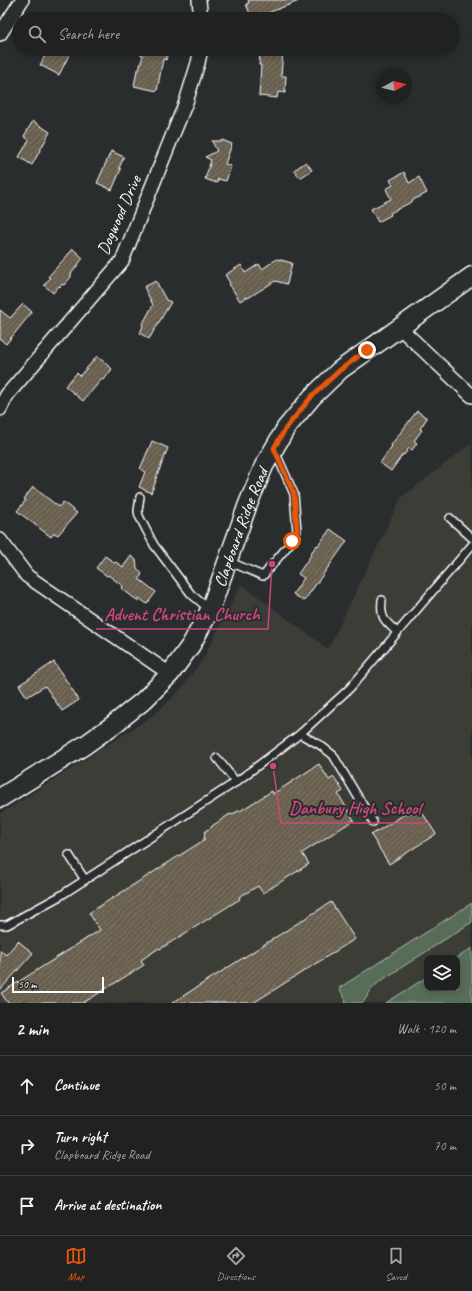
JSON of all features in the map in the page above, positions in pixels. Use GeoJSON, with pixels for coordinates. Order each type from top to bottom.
{"type":"FeatureCollection","features":[{"type":"Feature","properties":{"kind":"main road","name":"Clapboard Ridge Road"},"geometry":{"type":"LineString","coordinates":[[0,798],[85,745],[113,725],[143,701],[170,674],[191,645],[210,610],[264,466],[286,428],[312,396],[340,370],[472,276]]}},
{"type":"Feature","properties":{"kind":"street"},"geometry":{"type":"LineString","coordinates":[[14,12],[22,0]]}},
{"type":"Feature","properties":{"kind":"street"},"geometry":{"type":"LineString","coordinates":[[199,0],[200,12]]}},
{"type":"Feature","properties":{"kind":"street"},"geometry":{"type":"LineString","coordinates":[[0,34],[12,15]]}},
{"type":"Feature","properties":{"kind":"street","name":"Dogwood Drive"},"geometry":{"type":"LineString","coordinates":[[0,409],[7,396],[122,261],[186,102],[200,56]]}},
{"type":"Feature","properties":{"kind":"street"},"geometry":{"type":"LineString","coordinates":[[399,327],[472,396]]}},
{"type":"Feature","properties":{"kind":"street"},"geometry":{"type":"LineString","coordinates":[[0,540],[27,576],[170,674]]}},
{"type":"Feature","properties":{"kind":"lane"},"geometry":{"type":"LineString","coordinates":[[228,561],[263,576],[292,541],[297,530],[294,494],[274,448]]}},
{"type":"Feature","properties":{"kind":"lane"},"geometry":{"type":"LineString","coordinates":[[140,497],[138,511],[139,516],[154,545],[191,594],[210,610]]}},
{"type":"Feature","properties":{"kind":"lane"},"geometry":{"type":"LineString","coordinates":[[450,518],[472,538]]}},
{"type":"Feature","properties":{"kind":"lane"},"geometry":{"type":"LineString","coordinates":[[0,925],[7,925],[60,896],[236,782],[300,734],[350,688],[472,545]]}},
{"type":"Feature","properties":{"kind":"lane"},"geometry":{"type":"LineString","coordinates":[[382,600],[381,611],[383,620],[397,632]]}},
{"type":"Feature","properties":{"kind":"lane"},"geometry":{"type":"LineString","coordinates":[[300,734],[320,745],[333,755],[373,822]]}},
{"type":"Feature","properties":{"kind":"lane"},"geometry":{"type":"LineString","coordinates":[[218,758],[236,782]]}},
{"type":"Feature","properties":{"kind":"lane"},"geometry":{"type":"LineString","coordinates":[[69,855],[85,880]]}},
{"type":"Feature","properties":{"kind":"shaded area"},"geometry":{"type":"Polygon","coordinates":[[[472,443],[472,1003],[0,1003],[0,814],[148,719],[165,705],[181,689],[201,662],[241,584],[328,649],[401,498],[472,443]]]}},
{"type":"Feature","properties":{"kind":"green space"},"geometry":{"type":"Polygon","coordinates":[[[472,903],[472,922],[379,982],[371,990],[363,1003],[345,1003],[346,1000],[339,988],[472,903]]]}},
{"type":"Feature","properties":{"kind":"green space"},"geometry":{"type":"Polygon","coordinates":[[[472,948],[472,1003],[386,1003],[424,979],[424,991],[460,991],[460,956],[472,948]]]}},
{"type":"Feature","properties":{"kind":"building"},"geometry":{"type":"Polygon","coordinates":[[[248,0],[299,0],[270,12],[249,12],[246,4],[249,3],[248,0]]]}},
{"type":"Feature","properties":{"kind":"building"},"geometry":{"type":"Polygon","coordinates":[[[45,56],[68,56],[59,75],[40,65],[45,56]]]}},
{"type":"Feature","properties":{"kind":"building"},"geometry":{"type":"Polygon","coordinates":[[[143,56],[167,56],[166,60],[163,59],[157,91],[134,86],[137,70],[139,70],[143,56]]]}},
{"type":"Feature","properties":{"kind":"building"},"geometry":{"type":"Polygon","coordinates":[[[260,56],[283,56],[281,76],[286,76],[285,93],[278,92],[277,98],[259,96],[261,65],[259,65],[260,56]]]}},
{"type":"Feature","properties":{"kind":"building"},"geometry":{"type":"Polygon","coordinates":[[[33,121],[50,132],[32,165],[19,157],[29,140],[24,136],[33,121]]]}},
{"type":"Feature","properties":{"kind":"building"},"geometry":{"type":"Polygon","coordinates":[[[222,140],[232,144],[225,164],[231,166],[226,181],[218,179],[217,183],[205,179],[211,160],[205,157],[217,151],[212,141],[222,140]]]}},
{"type":"Feature","properties":{"kind":"building"},"geometry":{"type":"Polygon","coordinates":[[[111,151],[124,157],[119,168],[121,169],[112,190],[97,183],[111,151]]]}},
{"type":"Feature","properties":{"kind":"building"},"geometry":{"type":"Polygon","coordinates":[[[306,162],[312,170],[300,178],[294,170],[306,162]]]}},
{"type":"Feature","properties":{"kind":"building"},"geometry":{"type":"Polygon","coordinates":[[[404,172],[409,183],[419,177],[427,193],[390,213],[391,215],[378,222],[371,209],[391,199],[386,189],[393,185],[390,180],[404,172]]]}},
{"type":"Feature","properties":{"kind":"building"},"geometry":{"type":"Polygon","coordinates":[[[73,249],[83,258],[71,274],[71,277],[64,285],[62,284],[60,287],[59,286],[53,293],[44,285],[50,278],[48,277],[73,249]]]}},
{"type":"Feature","properties":{"kind":"building"},"geometry":{"type":"Polygon","coordinates":[[[277,259],[292,263],[287,284],[275,281],[248,298],[247,297],[240,301],[225,275],[241,265],[245,273],[259,264],[262,269],[277,259]]]}},
{"type":"Feature","properties":{"kind":"building"},"geometry":{"type":"Polygon","coordinates":[[[156,281],[166,300],[171,302],[149,339],[140,333],[143,326],[142,325],[153,305],[144,287],[156,281]]]}},
{"type":"Feature","properties":{"kind":"building"},"geometry":{"type":"Polygon","coordinates":[[[23,304],[32,312],[6,344],[0,339],[0,310],[10,318],[23,304]]]}},
{"type":"Feature","properties":{"kind":"building"},"geometry":{"type":"Polygon","coordinates":[[[97,356],[112,369],[104,380],[102,379],[83,401],[65,386],[77,373],[80,376],[97,356]]]}},
{"type":"Feature","properties":{"kind":"building"},"geometry":{"type":"Polygon","coordinates":[[[417,411],[427,418],[420,429],[422,430],[414,441],[417,443],[412,450],[409,448],[404,455],[403,454],[391,471],[380,463],[392,446],[391,445],[417,411]]]}},
{"type":"Feature","properties":{"kind":"building"},"geometry":{"type":"Polygon","coordinates":[[[152,441],[168,448],[151,493],[139,487],[145,472],[140,469],[152,441]]]}},
{"type":"Feature","properties":{"kind":"building"},"geometry":{"type":"Polygon","coordinates":[[[33,487],[59,507],[63,502],[77,513],[58,535],[54,533],[51,537],[17,511],[26,500],[24,499],[33,487]]]}},
{"type":"Feature","properties":{"kind":"building"},"geometry":{"type":"Polygon","coordinates":[[[330,529],[347,541],[304,601],[293,594],[304,578],[298,574],[311,555],[310,554],[317,545],[318,546],[330,529]]]}},
{"type":"Feature","properties":{"kind":"building"},"geometry":{"type":"Polygon","coordinates":[[[105,556],[123,567],[131,556],[136,560],[137,568],[142,574],[139,579],[156,592],[147,604],[139,598],[138,601],[121,588],[123,586],[96,568],[105,556]]]}},
{"type":"Feature","properties":{"kind":"building"},"geometry":{"type":"Polygon","coordinates":[[[54,662],[79,700],[62,711],[45,686],[27,697],[19,685],[54,662]]]}},
{"type":"Feature","properties":{"kind":"building"},"geometry":{"type":"Polygon","coordinates":[[[319,764],[329,780],[334,777],[343,791],[338,794],[354,820],[302,853],[309,864],[263,893],[258,886],[239,897],[240,899],[141,960],[144,965],[83,1003],[8,1003],[1,993],[100,930],[89,913],[204,840],[205,831],[230,814],[231,815],[240,811],[272,791],[273,794],[319,764]]]}},
{"type":"Feature","properties":{"kind":"building"},"geometry":{"type":"Polygon","coordinates":[[[418,806],[436,834],[389,864],[371,835],[418,806]]]}},
{"type":"Feature","properties":{"kind":"building"},"geometry":{"type":"Polygon","coordinates":[[[331,902],[355,939],[253,1003],[172,1003],[331,902]]]}},
{"type":"Feature","properties":{"kind":"building"},"geometry":{"type":"Polygon","coordinates":[[[18,941],[33,953],[0,990],[0,950],[6,955],[18,941]]]}},
{"type":"Feature","properties":{"kind":"place","name":"Advent Christian Church"},"geometry":{"type":"Point","coordinates":[272,564]}},
{"type":"Feature","properties":{"kind":"place","name":"Danbury High School"},"geometry":{"type":"Point","coordinates":[273,766]}},
{"type":"Feature","properties":{"kind":"route"},"geometry":{"type":"LineString","coordinates":[[292,541],[297,530],[294,494],[274,448],[286,428],[312,396],[340,370],[367,350]]}}]}
